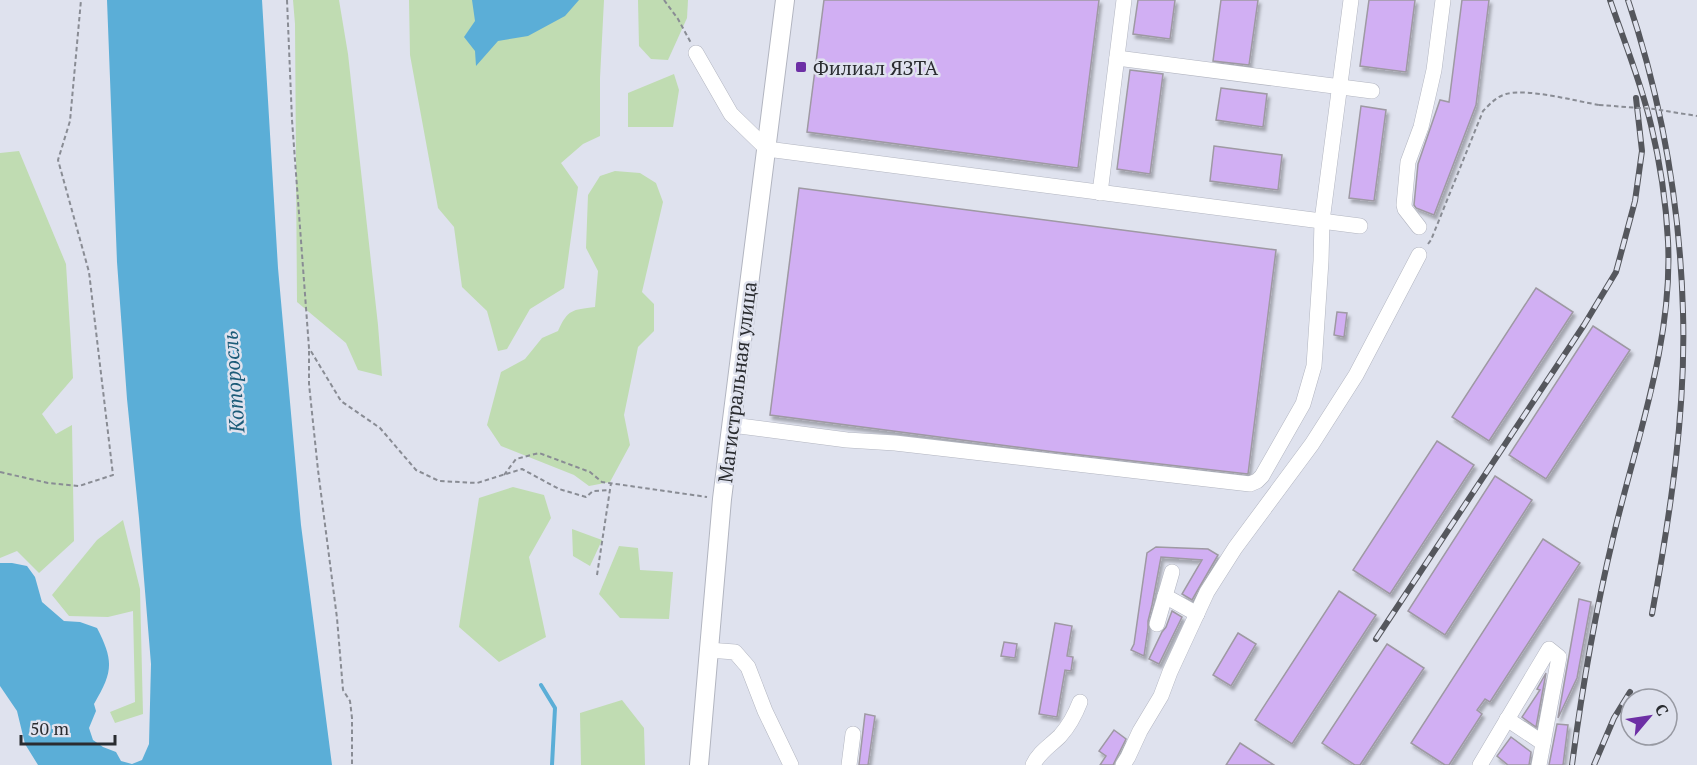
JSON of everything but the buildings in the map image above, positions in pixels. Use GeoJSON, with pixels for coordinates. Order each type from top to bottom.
{"type":"FeatureCollection","features":[{"type":"Feature","properties":{"kind":"main road","name":"Магистральная улица"},"geometry":{"type":"LineString","coordinates":[[699,765],[722,500],[785,0]]}},
{"type":"Feature","properties":{"kind":"lane"},"geometry":{"type":"LineString","coordinates":[[1100,193],[1124,0]]}},
{"type":"Feature","properties":{"kind":"lane"},"geometry":{"type":"LineString","coordinates":[[732,425],[847,440],[895,443],[1250,484],[1257,482],[1303,404],[1309,385],[1314,354],[1322,221],[1351,0]]}},
{"type":"Feature","properties":{"kind":"lane"},"geometry":{"type":"LineString","coordinates":[[1419,226],[1404,205],[1407,171],[1421,127],[1434,70],[1443,0]]}},
{"type":"Feature","properties":{"kind":"lane"},"geometry":{"type":"LineString","coordinates":[[696,53],[732,114],[767,149],[1360,226]]}},
{"type":"Feature","properties":{"kind":"lane"},"geometry":{"type":"LineString","coordinates":[[1117,58],[1372,91]]}},
{"type":"Feature","properties":{"kind":"lane"},"geometry":{"type":"LineString","coordinates":[[1123,765],[1161,696],[1207,592],[1235,548],[1312,444],[1356,375],[1419,255]]}},
{"type":"Feature","properties":{"kind":"lane"},"geometry":{"type":"LineString","coordinates":[[1157,624],[1172,572]]}},
{"type":"Feature","properties":{"kind":"lane"},"geometry":{"type":"LineString","coordinates":[[1165,596],[1197,614]]}},
{"type":"Feature","properties":{"kind":"lane"},"geometry":{"type":"LineString","coordinates":[[1479,765],[1549,649],[1559,657],[1539,765]]}},
{"type":"Feature","properties":{"kind":"lane"},"geometry":{"type":"LineString","coordinates":[[708,650],[735,652],[748,667],[790,765]]}},
{"type":"Feature","properties":{"kind":"lane"},"geometry":{"type":"LineString","coordinates":[[1034,765],[1036,758],[1071,723],[1080,702]]}},
{"type":"Feature","properties":{"kind":"lane"},"geometry":{"type":"LineString","coordinates":[[1507,720],[1543,743]]}},
{"type":"Feature","properties":{"kind":"lane"},"geometry":{"type":"LineString","coordinates":[[849,765],[853,734]]}},
{"type":"Feature","properties":{"kind":"path"},"geometry":{"type":"LineString","coordinates":[[0,472],[48,483],[80,486],[113,475],[89,272],[58,160],[70,120],[81,0]]}},
{"type":"Feature","properties":{"kind":"path"},"geometry":{"type":"LineString","coordinates":[[287,0],[291,120],[309,348],[309,384],[338,618],[343,690],[350,701],[352,718],[352,765]]}},
{"type":"Feature","properties":{"kind":"path"},"geometry":{"type":"LineString","coordinates":[[664,0],[678,19],[696,53]]}},
{"type":"Feature","properties":{"kind":"path"},"geometry":{"type":"LineString","coordinates":[[1419,255],[1431,240],[1484,111],[1494,100],[1506,94],[1525,92],[1599,105],[1654,109],[1697,116]]}},
{"type":"Feature","properties":{"kind":"path"},"geometry":{"type":"LineString","coordinates":[[309,348],[341,401],[380,428],[416,470],[439,481],[477,483],[522,469],[559,489],[586,497],[593,491],[610,490]]}},
{"type":"Feature","properties":{"kind":"path"},"geometry":{"type":"LineString","coordinates":[[504,475],[516,459],[539,453],[590,472],[602,482],[722,500]]}},
{"type":"Feature","properties":{"kind":"path"},"geometry":{"type":"LineString","coordinates":[[597,575],[611,483]]}},
{"type":"Feature","properties":{"kind":"green space"},"geometry":{"type":"Polygon","coordinates":[[[293,0],[339,0],[348,54],[382,376],[358,370],[346,343],[297,302],[293,0]]]}},
{"type":"Feature","properties":{"kind":"green space"},"geometry":{"type":"Polygon","coordinates":[[[409,0],[604,0],[600,136],[583,144],[561,163],[578,187],[564,288],[530,309],[507,349],[498,351],[487,311],[462,287],[454,227],[438,208],[410,55],[409,0]]]}},
{"type":"Feature","properties":{"kind":"green space"},"geometry":{"type":"Polygon","coordinates":[[[638,0],[688,0],[687,18],[668,60],[651,59],[639,46],[638,0]]]}},
{"type":"Feature","properties":{"kind":"green space"},"geometry":{"type":"Polygon","coordinates":[[[674,74],[679,90],[673,127],[628,127],[628,93],[674,74]]]}},
{"type":"Feature","properties":{"kind":"green space"},"geometry":{"type":"Polygon","coordinates":[[[19,151],[66,264],[73,378],[42,414],[56,434],[72,425],[74,541],[39,573],[17,551],[0,558],[0,153],[19,151]]]}},
{"type":"Feature","properties":{"kind":"green space"},"geometry":{"type":"Polygon","coordinates":[[[615,171],[640,173],[656,183],[663,202],[642,292],[654,304],[654,331],[638,347],[624,415],[630,445],[610,482],[589,486],[574,475],[501,446],[487,425],[501,372],[525,359],[542,338],[558,331],[565,318],[572,312],[595,307],[598,271],[586,248],[588,195],[600,176],[615,171]]]}},
{"type":"Feature","properties":{"kind":"green space"},"geometry":{"type":"Polygon","coordinates":[[[513,487],[544,495],[551,518],[529,557],[546,637],[499,662],[459,627],[479,498],[513,487]]]}},
{"type":"Feature","properties":{"kind":"green space"},"geometry":{"type":"Polygon","coordinates":[[[123,520],[140,589],[143,714],[115,723],[110,712],[135,702],[133,611],[108,617],[69,616],[52,595],[97,540],[123,520]]]}},
{"type":"Feature","properties":{"kind":"green space"},"geometry":{"type":"Polygon","coordinates":[[[572,529],[602,540],[590,566],[573,556],[572,529]]]}},
{"type":"Feature","properties":{"kind":"green space"},"geometry":{"type":"Polygon","coordinates":[[[619,546],[638,548],[640,570],[673,572],[669,619],[620,618],[599,594],[619,546]]]}},
{"type":"Feature","properties":{"kind":"green space"},"geometry":{"type":"Polygon","coordinates":[[[622,700],[644,728],[645,765],[581,765],[580,713],[622,700]]]}},
{"type":"Feature","properties":{"kind":"water","name":"Которосль"},"geometry":{"type":"Polygon","coordinates":[[[107,0],[262,0],[278,268],[301,525],[332,765],[38,765],[25,744],[17,711],[0,686],[0,563],[12,563],[27,566],[35,577],[42,602],[64,621],[80,622],[97,628],[109,658],[109,666],[105,683],[94,704],[96,711],[89,728],[93,740],[116,752],[121,761],[132,764],[142,760],[149,744],[151,664],[117,262],[107,0]]]}},
{"type":"Feature","properties":{"kind":"water"},"geometry":{"type":"Polygon","coordinates":[[[472,0],[579,0],[565,16],[528,36],[498,41],[476,66],[475,51],[464,37],[475,21],[472,0]]]}},
{"type":"Feature","properties":{"kind":"waterway"},"geometry":{"type":"LineString","coordinates":[[541,685],[555,708],[552,765]]}},
{"type":"Feature","properties":{"kind":"railway"},"geometry":{"type":"LineString","coordinates":[[1572,765],[1600,594],[1659,354],[1668,279],[1666,212],[1654,139],[1642,93],[1610,0]]}},
{"type":"Feature","properties":{"kind":"railway"},"geometry":{"type":"LineString","coordinates":[[1628,0],[1651,76],[1667,154],[1678,232],[1683,312],[1679,426],[1665,539],[1652,614]]}},
{"type":"Feature","properties":{"kind":"railway"},"geometry":{"type":"LineString","coordinates":[[1376,639],[1584,325],[1616,272],[1635,201],[1642,151],[1636,98]]}},
{"type":"Feature","properties":{"kind":"railway"},"geometry":{"type":"LineString","coordinates":[[1594,765],[1619,710]]}},
{"type":"Feature","properties":{"kind":"place","name":"Филиал ЯЗТА"},"geometry":{"type":"Point","coordinates":[801,67]}}]}
